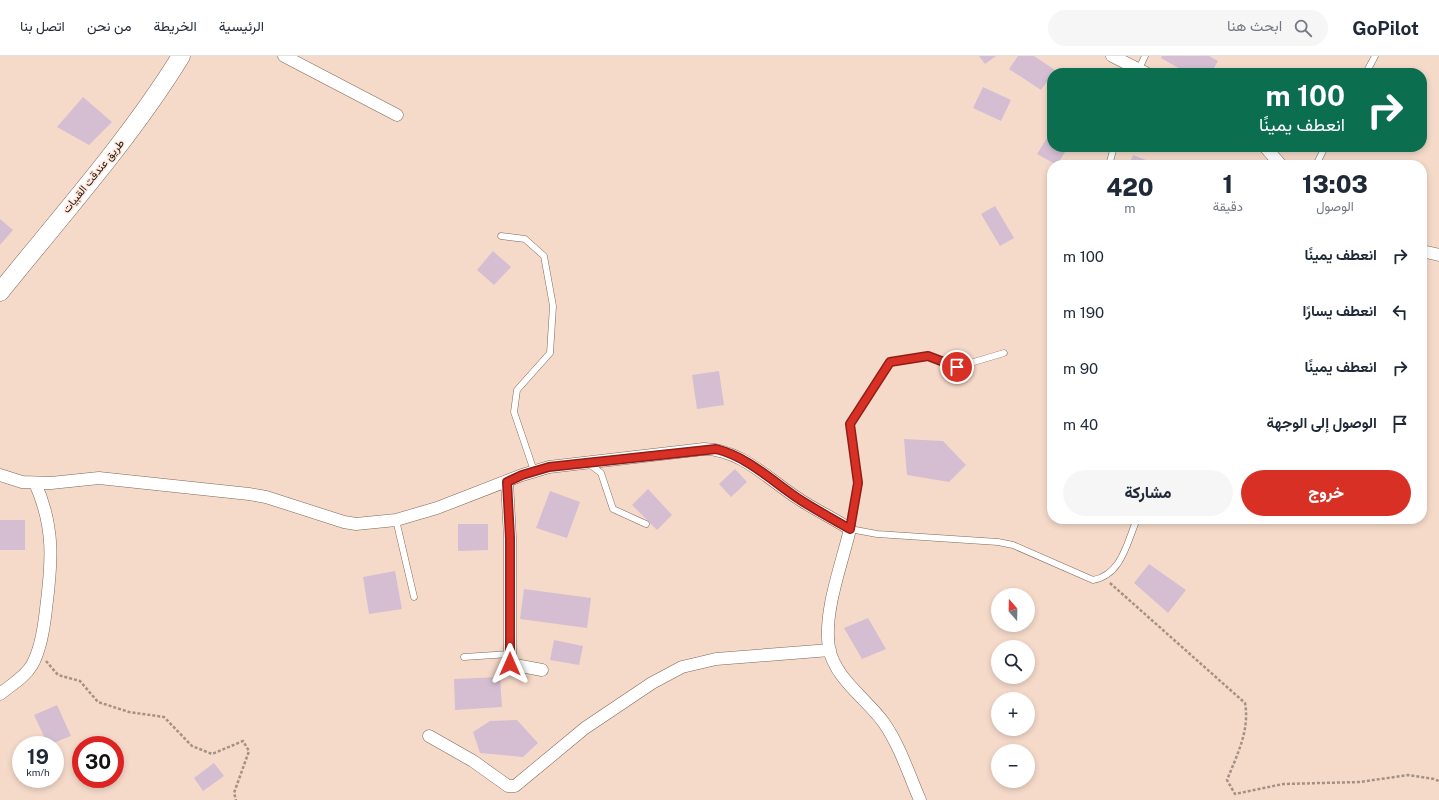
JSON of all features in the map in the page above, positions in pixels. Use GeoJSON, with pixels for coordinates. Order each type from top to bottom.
{"type":"FeatureCollection","features":[{"type":"Feature","properties":{"kind":"main road","name":"طريق عندقت القبيات"},"geometry":{"type":"LineString","coordinates":[[0,292],[132,126],[168,77],[181,56]]}},
{"type":"Feature","properties":{"kind":"street"},"geometry":{"type":"LineString","coordinates":[[284,56],[397,115]]}},
{"type":"Feature","properties":{"kind":"street"},"geometry":{"type":"LineString","coordinates":[[1112,56],[1134,68]]}},
{"type":"Feature","properties":{"kind":"street"},"geometry":{"type":"LineString","coordinates":[[1269,152],[1277,160]]}},
{"type":"Feature","properties":{"kind":"street"},"geometry":{"type":"LineString","coordinates":[[1427,252],[1439,255]]}},
{"type":"Feature","properties":{"kind":"street"},"geometry":{"type":"LineString","coordinates":[[0,475],[12,480],[35,483],[51,483],[88,478],[112,479],[260,496],[344,522],[356,524],[396,520],[437,508],[534,471],[549,467],[589,464],[704,449],[716,449],[728,452],[740,458],[802,501],[850,529],[829,622],[830,650],[836,665],[845,678],[876,713],[892,736],[920,800]]}},
{"type":"Feature","properties":{"kind":"street"},"geometry":{"type":"LineString","coordinates":[[507,482],[510,538],[510,664],[542,670]]}},
{"type":"Feature","properties":{"kind":"street"},"geometry":{"type":"LineString","coordinates":[[0,694],[22,678],[31,666],[38,652],[45,617],[51,555],[47,518],[42,499],[35,483]]}},
{"type":"Feature","properties":{"kind":"street"},"geometry":{"type":"LineString","coordinates":[[429,736],[483,767],[508,786],[515,786],[585,728],[652,683],[682,667],[716,658],[830,650]]}},
{"type":"Feature","properties":{"kind":"lane"},"geometry":{"type":"LineString","coordinates":[[1142,68],[1144,56]]}},
{"type":"Feature","properties":{"kind":"lane"},"geometry":{"type":"LineString","coordinates":[[1369,68],[1375,56]]}},
{"type":"Feature","properties":{"kind":"lane"},"geometry":{"type":"LineString","coordinates":[[501,236],[525,239],[544,256],[553,306],[550,353],[517,390],[514,412],[534,471]]}},
{"type":"Feature","properties":{"kind":"lane"},"geometry":{"type":"LineString","coordinates":[[1004,353],[957,367],[928,356],[890,362],[850,424],[858,483],[850,529],[877,534],[998,542],[1029,551],[1093,580],[1104,577],[1114,570],[1119,562],[1135,524]]}},
{"type":"Feature","properties":{"kind":"lane"},"geometry":{"type":"LineString","coordinates":[[589,464],[601,473],[613,509],[646,524]]}},
{"type":"Feature","properties":{"kind":"lane"},"geometry":{"type":"LineString","coordinates":[[396,520],[414,597]]}},
{"type":"Feature","properties":{"kind":"lane"},"geometry":{"type":"LineString","coordinates":[[464,657],[510,654]]}},
{"type":"Feature","properties":{"kind":"path"},"geometry":{"type":"LineString","coordinates":[[1104,577],[1245,702],[1247,715],[1246,730],[1227,780],[1235,794],[1283,784],[1360,782],[1408,775],[1439,781]]}},
{"type":"Feature","properties":{"kind":"path"},"geometry":{"type":"LineString","coordinates":[[38,652],[58,675],[80,681],[98,702],[129,712],[164,717],[192,746],[212,754],[243,741],[249,752],[234,793],[236,800]]}},
{"type":"Feature","properties":{"kind":"building"},"geometry":{"type":"Polygon","coordinates":[[[979,56],[996,56],[985,64],[979,56]]]}},
{"type":"Feature","properties":{"kind":"building"},"geometry":{"type":"Polygon","coordinates":[[[1018,56],[1034,56],[1052,68],[1047,68],[1047,81],[1041,90],[1009,69],[1018,56]]]}},
{"type":"Feature","properties":{"kind":"building"},"geometry":{"type":"Polygon","coordinates":[[[1162,56],[1209,56],[1218,61],[1214,68],[1178,68],[1161,58],[1162,56]]]}},
{"type":"Feature","properties":{"kind":"building"},"geometry":{"type":"Polygon","coordinates":[[[983,87],[1011,100],[1001,121],[973,108],[983,87]]]}},
{"type":"Feature","properties":{"kind":"building"},"geometry":{"type":"Polygon","coordinates":[[[83,97],[112,122],[89,145],[57,127],[83,97]]]}},
{"type":"Feature","properties":{"kind":"building"},"geometry":{"type":"Polygon","coordinates":[[[1047,138],[1047,152],[1065,152],[1060,160],[1048,160],[1037,154],[1047,138]]]}},
{"type":"Feature","properties":{"kind":"building"},"geometry":{"type":"Polygon","coordinates":[[[1133,155],[1146,160],[1131,160],[1133,155]]]}},
{"type":"Feature","properties":{"kind":"building"},"geometry":{"type":"Polygon","coordinates":[[[995,206],[1014,238],[1000,246],[981,214],[995,206]]]}},
{"type":"Feature","properties":{"kind":"building"},"geometry":{"type":"Polygon","coordinates":[[[0,219],[13,230],[0,245],[0,219]]]}},
{"type":"Feature","properties":{"kind":"building"},"geometry":{"type":"Polygon","coordinates":[[[493,251],[511,267],[494,285],[477,270],[493,251]]]}},
{"type":"Feature","properties":{"kind":"building"},"geometry":{"type":"Polygon","coordinates":[[[719,371],[724,405],[697,409],[692,375],[719,371]]]}},
{"type":"Feature","properties":{"kind":"building"},"geometry":{"type":"Polygon","coordinates":[[[904,439],[943,441],[966,465],[949,482],[907,475],[904,439]]]}},
{"type":"Feature","properties":{"kind":"building"},"geometry":{"type":"Polygon","coordinates":[[[735,469],[747,482],[731,497],[719,484],[735,469]]]}},
{"type":"Feature","properties":{"kind":"building"},"geometry":{"type":"Polygon","coordinates":[[[648,489],[672,515],[657,530],[632,505],[648,489]]]}},
{"type":"Feature","properties":{"kind":"building"},"geometry":{"type":"Polygon","coordinates":[[[550,491],[580,502],[567,538],[536,528],[550,491]]]}},
{"type":"Feature","properties":{"kind":"building"},"geometry":{"type":"Polygon","coordinates":[[[0,520],[25,520],[25,550],[0,550],[0,520]]]}},
{"type":"Feature","properties":{"kind":"building"},"geometry":{"type":"Polygon","coordinates":[[[458,524],[488,524],[488,550],[458,551],[458,524]]]}},
{"type":"Feature","properties":{"kind":"building"},"geometry":{"type":"Polygon","coordinates":[[[1149,564],[1186,590],[1168,613],[1134,583],[1149,564]]]}},
{"type":"Feature","properties":{"kind":"building"},"geometry":{"type":"Polygon","coordinates":[[[395,571],[402,609],[369,614],[363,577],[395,571]]]}},
{"type":"Feature","properties":{"kind":"building"},"geometry":{"type":"Polygon","coordinates":[[[524,589],[591,598],[587,628],[520,619],[524,589]]]}},
{"type":"Feature","properties":{"kind":"building"},"geometry":{"type":"Polygon","coordinates":[[[868,618],[886,649],[862,659],[844,628],[868,618]]]}},
{"type":"Feature","properties":{"kind":"building"},"geometry":{"type":"Polygon","coordinates":[[[554,640],[583,646],[579,665],[550,660],[554,640]]]}},
{"type":"Feature","properties":{"kind":"building"},"geometry":{"type":"Polygon","coordinates":[[[500,677],[502,707],[455,710],[454,679],[500,677]]]}},
{"type":"Feature","properties":{"kind":"building"},"geometry":{"type":"Polygon","coordinates":[[[57,705],[71,736],[64,739],[64,736],[44,736],[34,715],[57,705]]]}},
{"type":"Feature","properties":{"kind":"building"},"geometry":{"type":"Polygon","coordinates":[[[517,720],[538,743],[523,757],[480,753],[473,732],[490,721],[517,720]]]}},
{"type":"Feature","properties":{"kind":"building"},"geometry":{"type":"Polygon","coordinates":[[[214,763],[224,776],[203,791],[194,778],[214,763]]]}},
{"type":"Feature","properties":{"kind":"route"},"geometry":{"type":"LineString","coordinates":[[510,664],[510,538],[507,482],[522,475],[549,467],[589,464],[704,449],[716,449],[728,452],[740,458],[802,501],[850,529],[858,483],[850,424],[890,362],[928,356],[957,367]]}}]}
